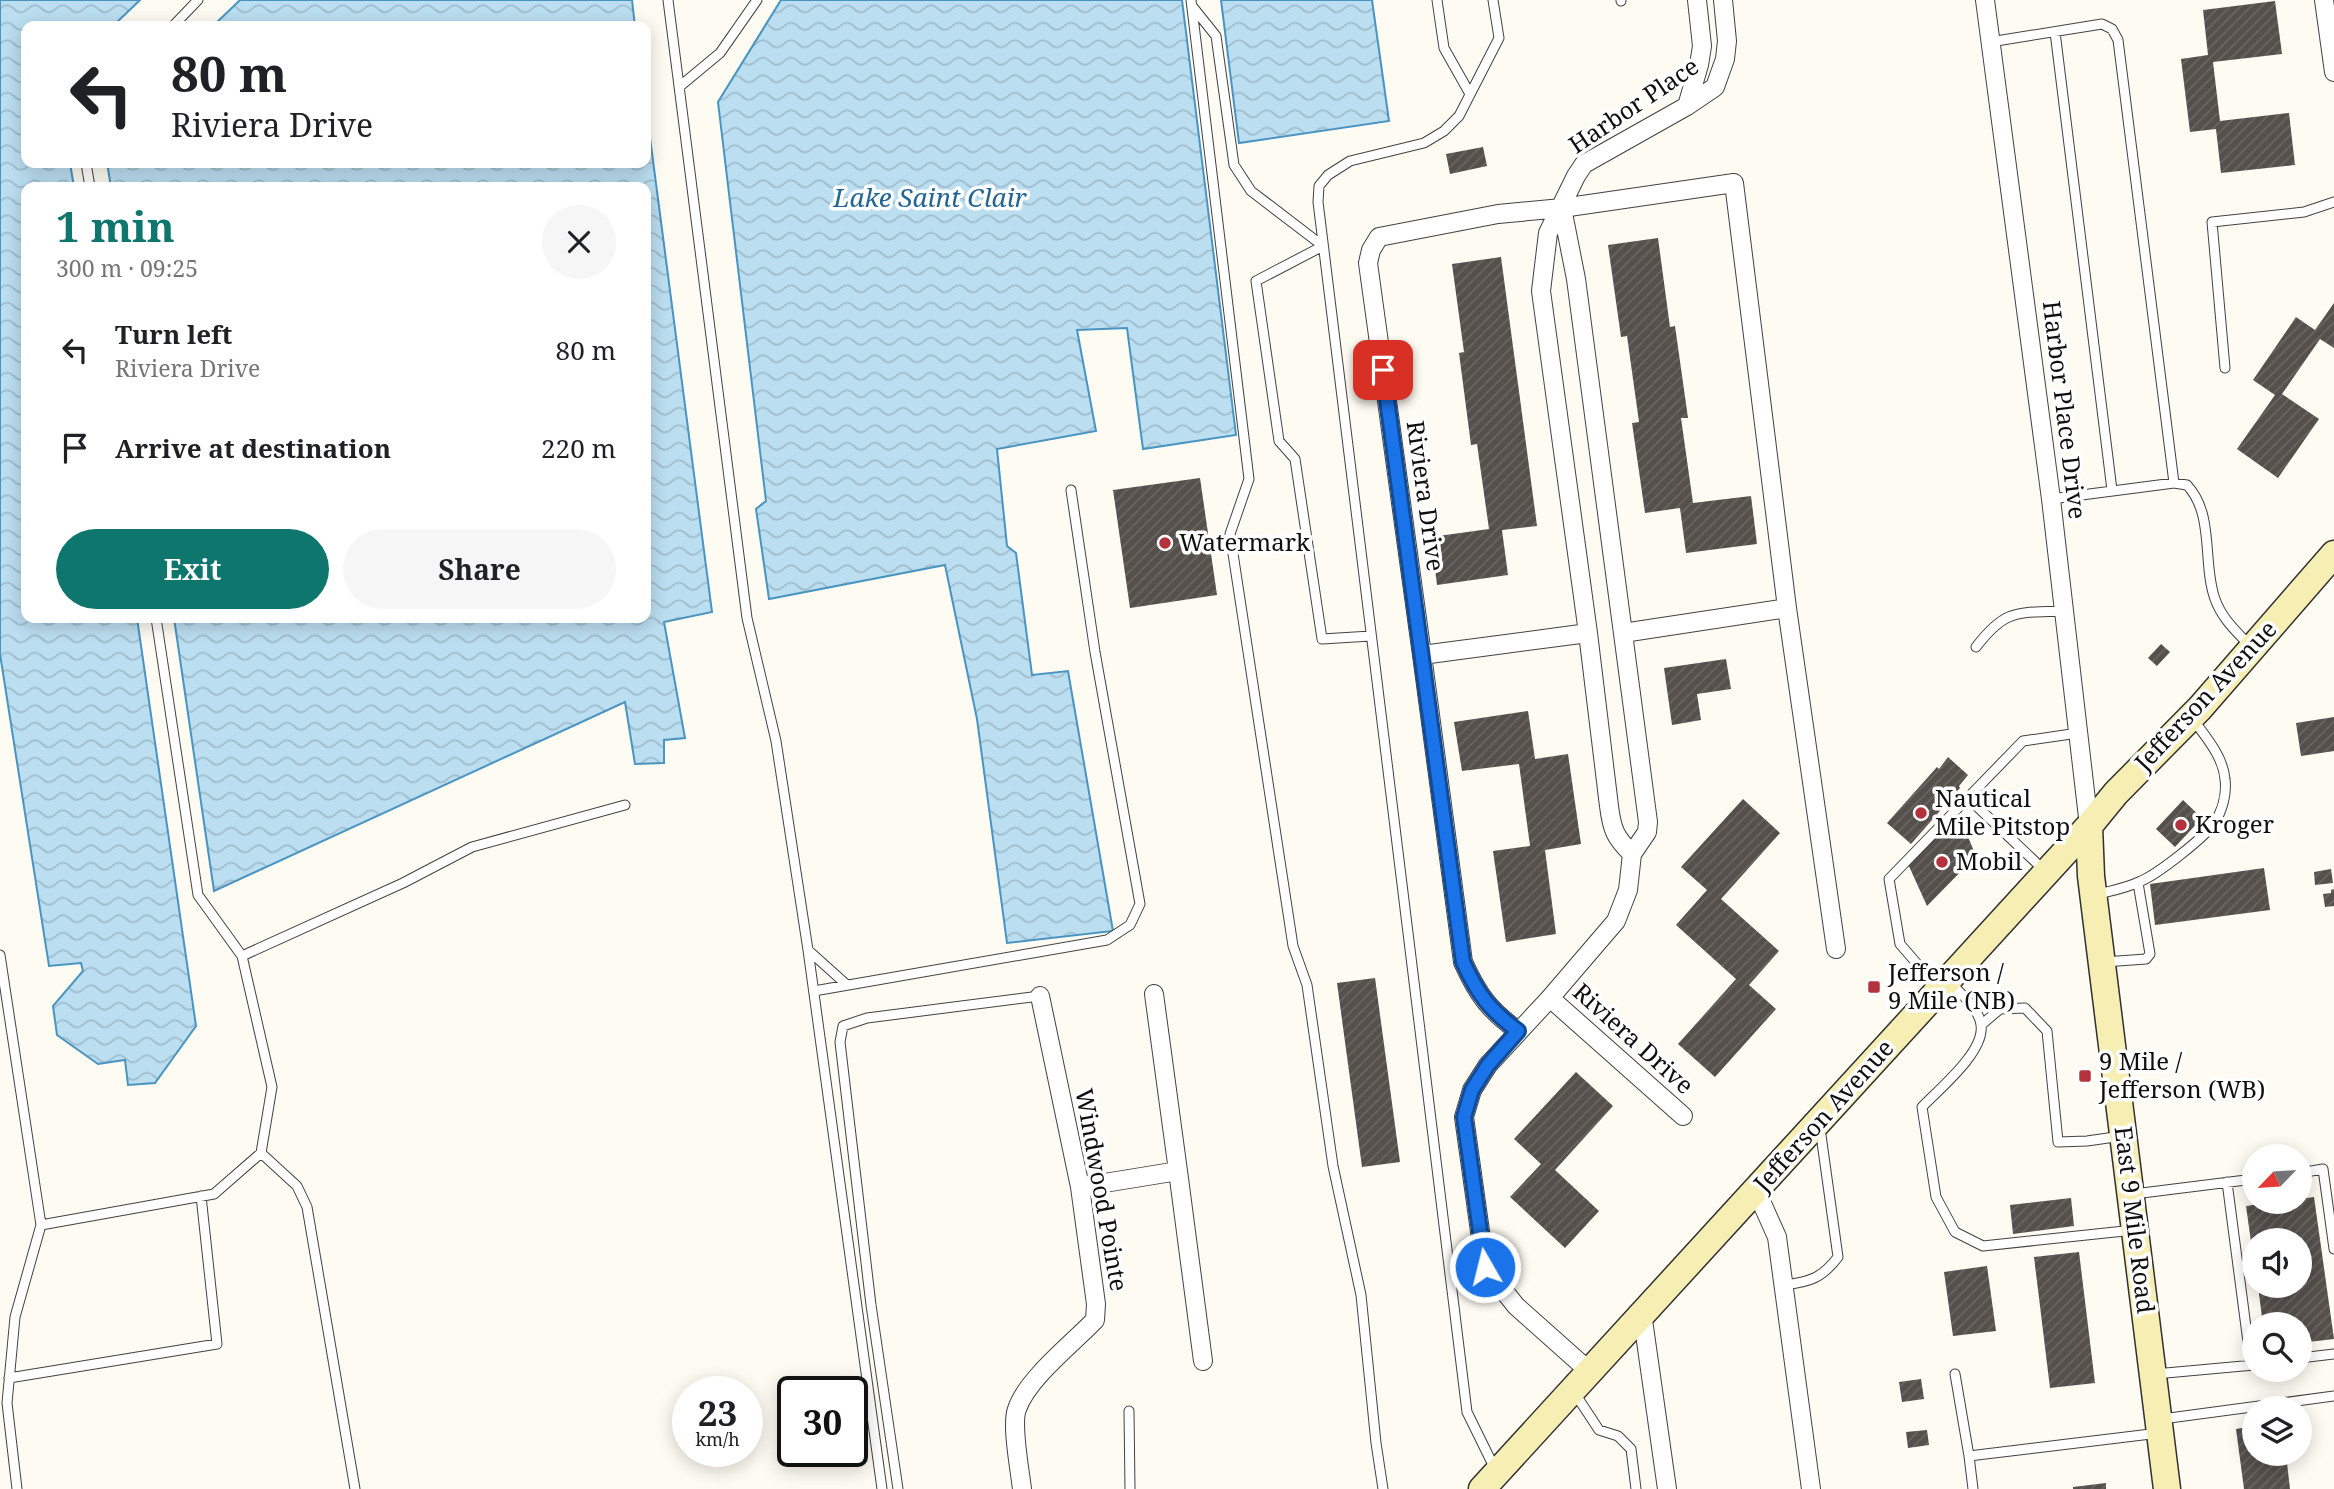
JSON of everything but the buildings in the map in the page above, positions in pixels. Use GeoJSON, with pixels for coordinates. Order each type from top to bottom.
{"type":"FeatureCollection","features":[{"type":"Feature","properties":{"kind":"main road","name":"Jefferson Avenue"},"geometry":{"type":"LineString","coordinates":[[1489,1481],[2047,872],[2116,793],[2191,717],[2333,556]]}},
{"type":"Feature","properties":{"kind":"main road","name":"East 9 Mile Road"},"geometry":{"type":"LineString","coordinates":[[2088,826],[2093,895],[2167,1489]]}},
{"type":"Feature","properties":{"kind":"street"},"geometry":{"type":"LineString","coordinates":[[1688,106],[1702,46],[1697,0]]}},
{"type":"Feature","properties":{"kind":"street","name":"Harbor Place"},"geometry":{"type":"LineString","coordinates":[[1562,208],[1584,164],[1688,106],[1715,86],[1725,59],[1727,41],[1723,0]]}},
{"type":"Feature","properties":{"kind":"street"},"geometry":{"type":"LineString","coordinates":[[1725,59],[1736,37],[1733,0]]}},
{"type":"Feature","properties":{"kind":"street","name":"Harbor Place Drive"},"geometry":{"type":"LineString","coordinates":[[1985,0],[2051,499],[2088,826]]}},
{"type":"Feature","properties":{"kind":"street"},"geometry":{"type":"LineString","coordinates":[[2324,0],[2334,72]]}},
{"type":"Feature","properties":{"kind":"street","name":"Riviera Drive"},"geometry":{"type":"LineString","coordinates":[[1518,1031],[1495,1014],[1474,987],[1463,962],[1368,264],[1371,250],[1379,237],[1498,214],[1562,208],[1734,183],[1787,608],[1836,948]]}},
{"type":"Feature","properties":{"kind":"street"},"geometry":{"type":"LineString","coordinates":[[1562,208],[1576,279],[1648,822],[1647,832],[1632,854],[1619,842],[1612,829],[1541,291],[1548,233],[1562,208]]}},
{"type":"Feature","properties":{"kind":"street"},"geometry":{"type":"LineString","coordinates":[[1623,633],[1787,608]]}},
{"type":"Feature","properties":{"kind":"street"},"geometry":{"type":"LineString","coordinates":[[1422,655],[1588,633]]}},
{"type":"Feature","properties":{"kind":"street","name":"Riviera Drive"},"geometry":{"type":"LineString","coordinates":[[1581,1381],[1485,1267],[1464,1117],[1472,1090],[1488,1065],[1616,921],[1629,890],[1632,854]]}},
{"type":"Feature","properties":{"kind":"street"},"geometry":{"type":"LineString","coordinates":[[1154,995],[1203,1361]]}},
{"type":"Feature","properties":{"kind":"street","name":"Windwood Pointe"},"geometry":{"type":"LineString","coordinates":[[1022,1489],[1016,1410],[1038,1374],[1095,1320],[1096,1304],[1080,1187],[1040,996]]}},
{"type":"Feature","properties":{"kind":"street","name":"Riviera Drive"},"geometry":{"type":"LineString","coordinates":[[1550,998],[1683,1116]]}},
{"type":"Feature","properties":{"kind":"street"},"geometry":{"type":"LineString","coordinates":[[1080,1187],[1178,1171]]}},
{"type":"Feature","properties":{"kind":"street"},"geometry":{"type":"LineString","coordinates":[[1756,1190],[1777,1237],[1811,1489]]}},
{"type":"Feature","properties":{"kind":"street"},"geometry":{"type":"LineString","coordinates":[[1642,1313],[1667,1489]]}},
{"type":"Feature","properties":{"kind":"lane"},"geometry":{"type":"LineString","coordinates":[[178,21],[198,0]]}},
{"type":"Feature","properties":{"kind":"lane"},"geometry":{"type":"LineString","coordinates":[[667,0],[747,618],[776,741],[814,991],[882,1489]]}},
{"type":"Feature","properties":{"kind":"lane"},"geometry":{"type":"LineString","coordinates":[[679,87],[720,53],[757,0]]}},
{"type":"Feature","properties":{"kind":"lane"},"geometry":{"type":"LineString","coordinates":[[1437,0],[1444,48],[1470,94]]}},
{"type":"Feature","properties":{"kind":"lane"},"geometry":{"type":"LineString","coordinates":[[1489,1481],[1467,1412],[1318,202],[1319,186],[1328,176],[1350,161],[1424,143],[1444,131],[1459,116],[1499,38],[1493,0]]}},
{"type":"Feature","properties":{"kind":"lane"},"geometry":{"type":"LineString","coordinates":[[1191,2],[1216,36],[1234,166],[1251,191],[1323,246]]}},
{"type":"Feature","properties":{"kind":"lane"},"geometry":{"type":"LineString","coordinates":[[1191,2],[1249,479],[1230,534],[1293,946],[1307,985],[1333,1166],[1361,1295],[1382,1489]]}},
{"type":"Feature","properties":{"kind":"lane"},"geometry":{"type":"LineString","coordinates":[[1990,42],[2102,24],[2112,29],[2118,40],[2174,483]]}},
{"type":"Feature","properties":{"kind":"lane"},"geometry":{"type":"LineString","coordinates":[[2055,32],[2112,490]]}},
{"type":"Feature","properties":{"kind":"lane"},"geometry":{"type":"LineString","coordinates":[[2225,368],[2212,222],[2304,212],[2334,202]]}},
{"type":"Feature","properties":{"kind":"lane"},"geometry":{"type":"LineString","coordinates":[[1323,246],[1256,281],[1279,441],[1295,459],[1322,639],[1371,636]]}},
{"type":"Feature","properties":{"kind":"lane"},"geometry":{"type":"LineString","coordinates":[[2051,499],[2174,483],[2187,485],[2200,505],[2215,600],[2225,620],[2252,648]]}},
{"type":"Feature","properties":{"kind":"lane"},"geometry":{"type":"LineString","coordinates":[[814,991],[1107,940],[1130,925],[1140,904],[1095,652],[1071,491]]}},
{"type":"Feature","properties":{"kind":"lane"},"geometry":{"type":"LineString","coordinates":[[1976,647],[1990,628],[2004,617],[2064,611]]}},
{"type":"Feature","properties":{"kind":"lane"},"geometry":{"type":"LineString","coordinates":[[41,1225],[214,1194],[261,1153],[272,1087],[242,956],[198,895],[157,623]]}},
{"type":"Feature","properties":{"kind":"lane"},"geometry":{"type":"LineString","coordinates":[[2093,895],[2138,883],[2162,869],[2213,825],[2224,804],[2225,779],[2220,761],[2191,717]]}},
{"type":"Feature","properties":{"kind":"lane"},"geometry":{"type":"LineString","coordinates":[[1982,1025],[1972,1006],[1900,944],[1889,879],[2023,741],[2078,733]]}},
{"type":"Feature","properties":{"kind":"lane"},"geometry":{"type":"LineString","coordinates":[[1968,798],[2047,872]]}},
{"type":"Feature","properties":{"kind":"lane"},"geometry":{"type":"LineString","coordinates":[[242,956],[403,883],[472,847],[625,805]]}},
{"type":"Feature","properties":{"kind":"lane"},"geometry":{"type":"LineString","coordinates":[[2102,962],[2137,961],[2147,959],[2150,954],[2138,883]]}},
{"type":"Feature","properties":{"kind":"lane"},"geometry":{"type":"LineString","coordinates":[[808,950],[847,985]]}},
{"type":"Feature","properties":{"kind":"lane"},"geometry":{"type":"LineString","coordinates":[[0,955],[41,1225],[15,1317],[9,1378],[7,1404],[17,1489]]}},
{"type":"Feature","properties":{"kind":"lane"},"geometry":{"type":"LineString","coordinates":[[898,1489],[871,1305],[840,1042],[843,1026],[867,1018],[1040,996]]}},
{"type":"Feature","properties":{"kind":"lane"},"geometry":{"type":"LineString","coordinates":[[2124,1136],[2058,1142],[2047,1031],[2025,1009],[2000,1009],[1982,1025],[1976,1050],[1922,1107],[1936,1197],[1955,1232],[1983,1246],[2135,1230]]}},
{"type":"Feature","properties":{"kind":"lane"},"geometry":{"type":"LineString","coordinates":[[1784,1285],[1809,1282],[1828,1270],[1838,1257],[1819,1122]]}},
{"type":"Feature","properties":{"kind":"lane"},"geometry":{"type":"LineString","coordinates":[[261,1153],[297,1186],[307,1207],[355,1489]]}},
{"type":"Feature","properties":{"kind":"lane"},"geometry":{"type":"LineString","coordinates":[[2312,1170],[2323,1169],[2334,1250]]}},
{"type":"Feature","properties":{"kind":"lane"},"geometry":{"type":"LineString","coordinates":[[2131,1194],[2242,1180]]}},
{"type":"Feature","properties":{"kind":"lane"},"geometry":{"type":"LineString","coordinates":[[2227,1182],[2245,1312]]}},
{"type":"Feature","properties":{"kind":"lane"},"geometry":{"type":"LineString","coordinates":[[9,1378],[217,1344],[201,1196]]}},
{"type":"Feature","properties":{"kind":"lane"},"geometry":{"type":"LineString","coordinates":[[2312,1357],[2334,1354]]}},
{"type":"Feature","properties":{"kind":"lane"},"geometry":{"type":"LineString","coordinates":[[2153,1374],[2242,1366]]}},
{"type":"Feature","properties":{"kind":"lane"},"geometry":{"type":"LineString","coordinates":[[1955,1374],[1973,1489]]}},
{"type":"Feature","properties":{"kind":"lane"},"geometry":{"type":"LineString","coordinates":[[1581,1381],[1599,1430],[1618,1436],[1631,1448],[1636,1489]]}},
{"type":"Feature","properties":{"kind":"lane"},"geometry":{"type":"LineString","coordinates":[[1969,1457],[2334,1396]]}},
{"type":"Feature","properties":{"kind":"lane"},"geometry":{"type":"LineString","coordinates":[[1129,1410],[1129,1489]]}},
{"type":"Feature","properties":{"kind":"water"},"geometry":{"type":"Polygon","coordinates":[[[0,0],[140,0],[118,21],[21,21],[21,168],[71,168],[73,182],[21,182],[21,623],[138,623],[196,1026],[155,1083],[128,1085],[125,1060],[98,1064],[57,1035],[53,1006],[83,971],[81,963],[49,966],[0,654],[0,0]]]}},
{"type":"Feature","properties":{"kind":"water"},"geometry":{"type":"Polygon","coordinates":[[[240,0],[632,0],[634,21],[218,21],[240,0]]]}},
{"type":"Feature","properties":{"kind":"water","name":"Lake Saint Clair"},"geometry":{"type":"Polygon","coordinates":[[[781,0],[1182,0],[1236,435],[1143,449],[1127,328],[1077,330],[1096,431],[997,449],[1007,546],[1016,553],[1032,675],[1068,671],[1113,931],[1007,943],[977,719],[945,565],[769,599],[756,509],[766,501],[718,102],[781,0]]]}},
{"type":"Feature","properties":{"kind":"water"},"geometry":{"type":"Polygon","coordinates":[[[1221,0],[1372,0],[1389,121],[1239,143],[1221,0]]]}},
{"type":"Feature","properties":{"kind":"water"},"geometry":{"type":"Polygon","coordinates":[[[651,145],[712,612],[664,622],[685,738],[664,740],[664,763],[635,764],[625,702],[214,891],[175,623],[651,623],[651,182],[110,182],[108,168],[651,168],[651,145]]]}},
{"type":"Feature","properties":{"kind":"place","name":"Watermark"},"geometry":{"type":"Point","coordinates":[1165,543]}},
{"type":"Feature","properties":{"kind":"place","name":"Nautical Mile Pitstop"},"geometry":{"type":"Point","coordinates":[1921,813]}},
{"type":"Feature","properties":{"kind":"place","name":"Kroger"},"geometry":{"type":"Point","coordinates":[2181,825]}},
{"type":"Feature","properties":{"kind":"place","name":"Mobil"},"geometry":{"type":"Point","coordinates":[1942,862]}},
{"type":"Feature","properties":{"kind":"place","name":"Jefferson / 9 Mile (NB)"},"geometry":{"type":"Point","coordinates":[1874,987]}},
{"type":"Feature","properties":{"kind":"place","name":"9 Mile / Jefferson (WB)"},"geometry":{"type":"Point","coordinates":[2085,1076]}},
{"type":"Feature","properties":{"kind":"route"},"geometry":{"type":"LineString","coordinates":[[1383,370],[1463,962],[1474,987],[1495,1014],[1518,1031],[1488,1065],[1472,1090],[1464,1117],[1485,1267]]}}]}
